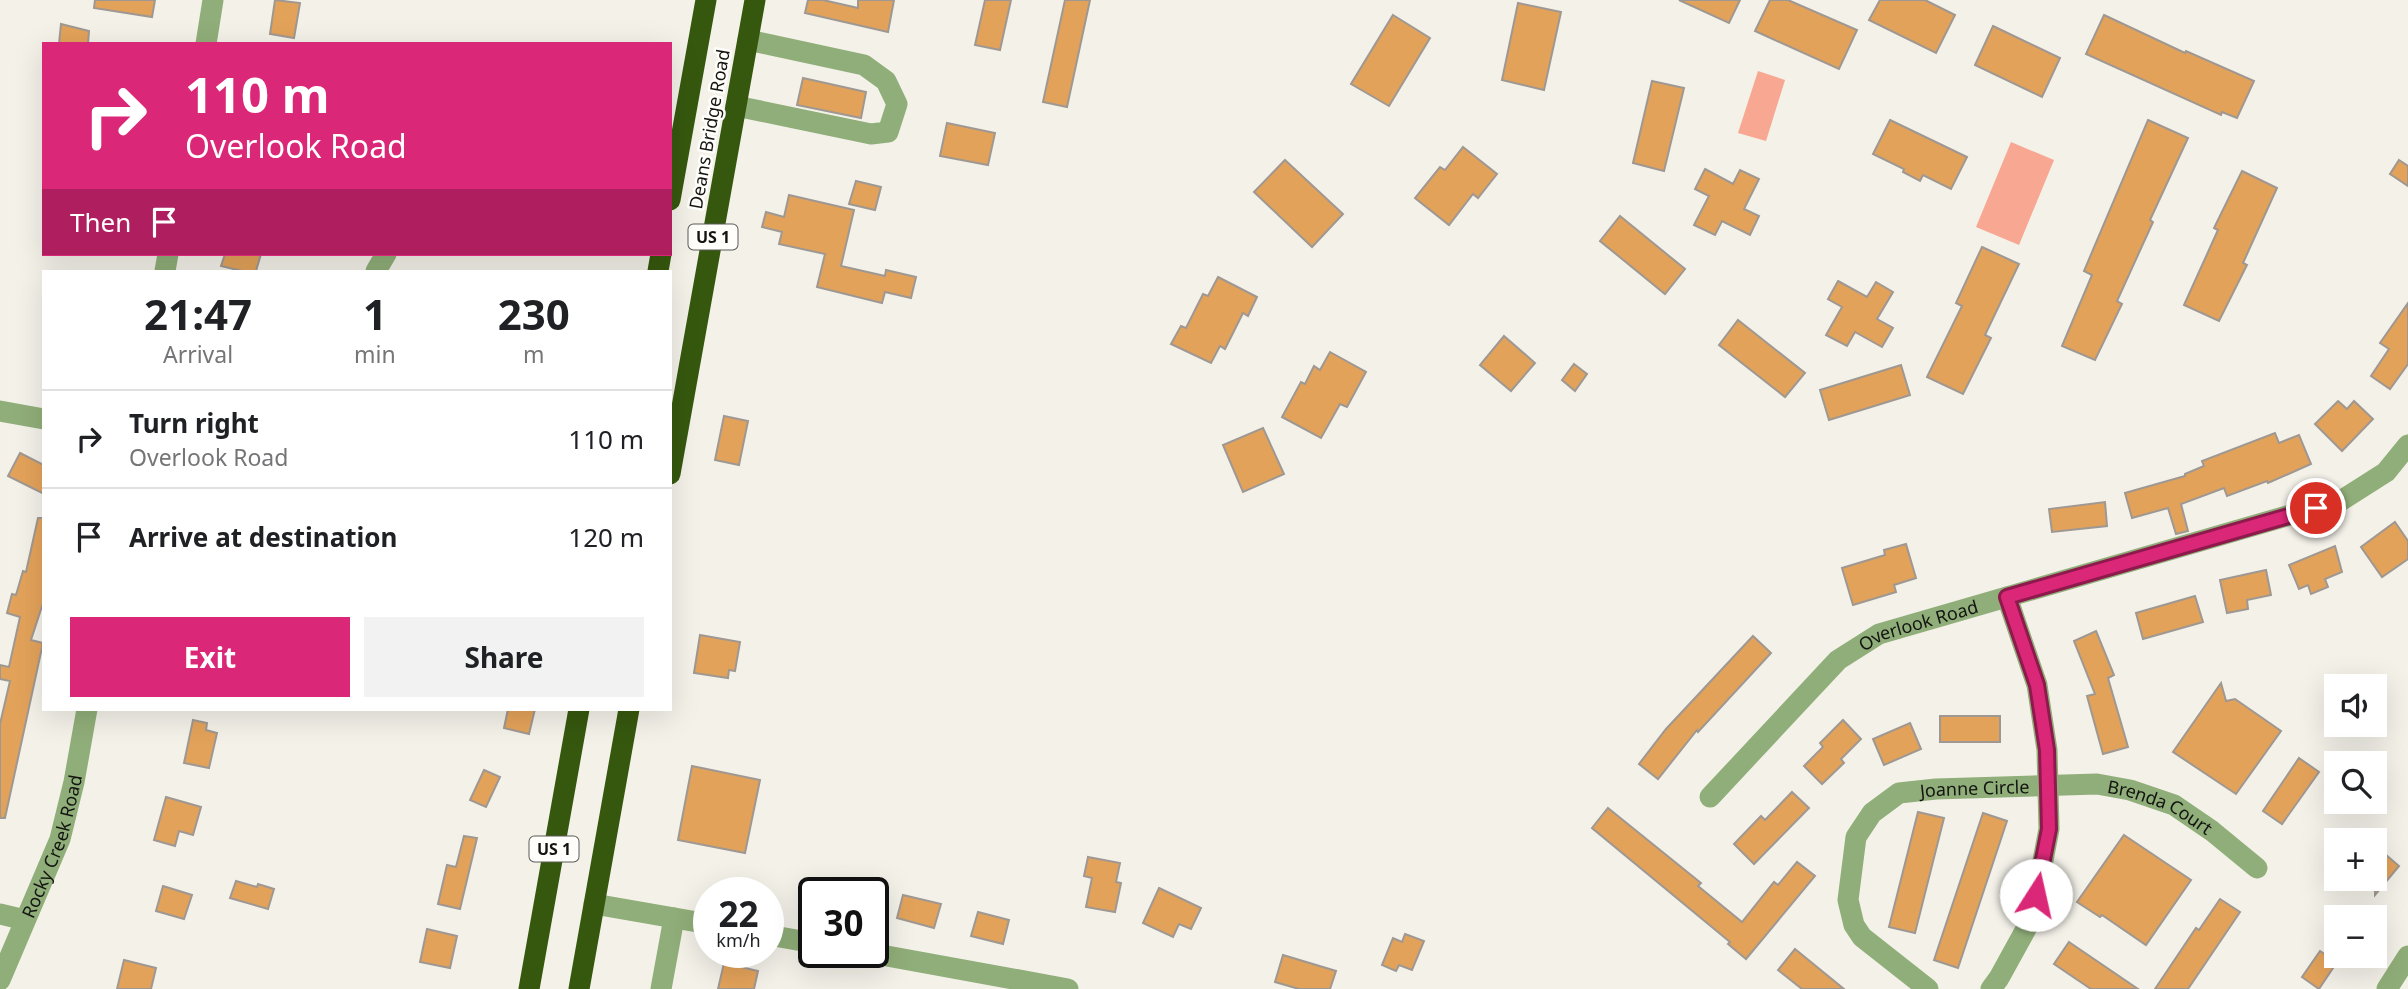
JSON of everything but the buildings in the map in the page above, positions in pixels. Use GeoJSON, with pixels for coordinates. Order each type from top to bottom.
{"type":"FeatureCollection","features":[{"type":"Feature","properties":{"kind":"highway","name":"Deans Bridge Road"},"geometry":{"type":"LineString","coordinates":[[672,189],[706,0]]}},
{"type":"Feature","properties":{"kind":"highway","name":"Deans Bridge Road"},"geometry":{"type":"LineString","coordinates":[[672,463],[755,0]]}},
{"type":"Feature","properties":{"kind":"highway","name":"US 1"},"geometry":{"type":"LineString","coordinates":[[530,989],[579,711]]}},
{"type":"Feature","properties":{"kind":"highway","name":"US 1"},"geometry":{"type":"LineString","coordinates":[[579,989],[629,711]]}},
{"type":"Feature","properties":{"kind":"street"},"geometry":{"type":"LineString","coordinates":[[206,42],[213,0]]}},
{"type":"Feature","properties":{"kind":"street"},"geometry":{"type":"LineString","coordinates":[[736,106],[870,134],[888,132],[897,104],[886,81],[864,65],[748,40]]}},
{"type":"Feature","properties":{"kind":"street"},"geometry":{"type":"LineString","coordinates":[[0,411],[42,419]]}},
{"type":"Feature","properties":{"kind":"street","name":"Overlook Road"},"geometry":{"type":"LineString","coordinates":[[1710,797],[1838,660],[1879,634],[2342,500],[2386,472],[2408,445]]}},
{"type":"Feature","properties":{"kind":"street"},"geometry":{"type":"LineString","coordinates":[[2002,985],[2032,918],[2049,829],[2047,750],[2037,685],[2007,597]]}},
{"type":"Feature","properties":{"kind":"street","name":"Rocky Creek Road"},"geometry":{"type":"LineString","coordinates":[[0,981],[60,839],[68,812],[87,711]]}},
{"type":"Feature","properties":{"kind":"street","name":"Brenda Court"},"geometry":{"type":"LineString","coordinates":[[2048,787],[2096,784],[2130,790],[2174,805],[2212,831],[2257,868]]}},
{"type":"Feature","properties":{"kind":"street","name":"Joanne Circle"},"geometry":{"type":"LineString","coordinates":[[1928,989],[1862,937],[1854,925],[1848,900],[1856,836],[1872,813],[1899,793],[1936,789],[2048,787]]}},
{"type":"Feature","properties":{"kind":"street"},"geometry":{"type":"LineString","coordinates":[[594,904],[693,921]]}},
{"type":"Feature","properties":{"kind":"street"},"geometry":{"type":"LineString","coordinates":[[0,914],[25,919]]}},
{"type":"Feature","properties":{"kind":"street"},"geometry":{"type":"LineString","coordinates":[[661,989],[674,918]]}},
{"type":"Feature","properties":{"kind":"street"},"geometry":{"type":"LineString","coordinates":[[889,956],[1068,989]]}},
{"type":"Feature","properties":{"kind":"street"},"geometry":{"type":"LineString","coordinates":[[2387,989],[2408,957]]}},
{"type":"Feature","properties":{"kind":"shaded area"},"geometry":{"type":"Polygon","coordinates":[[[1758,71],[1785,80],[1766,141],[1738,133],[1758,71]]]}},
{"type":"Feature","properties":{"kind":"shaded area"},"geometry":{"type":"Polygon","coordinates":[[[2011,142],[2054,160],[2019,245],[1976,227],[2011,142]]]}},
{"type":"Feature","properties":{"kind":"route"},"geometry":{"type":"LineString","coordinates":[[2036,895],[2049,829],[2047,750],[2037,685],[2007,597],[2316,508]]}}]}
